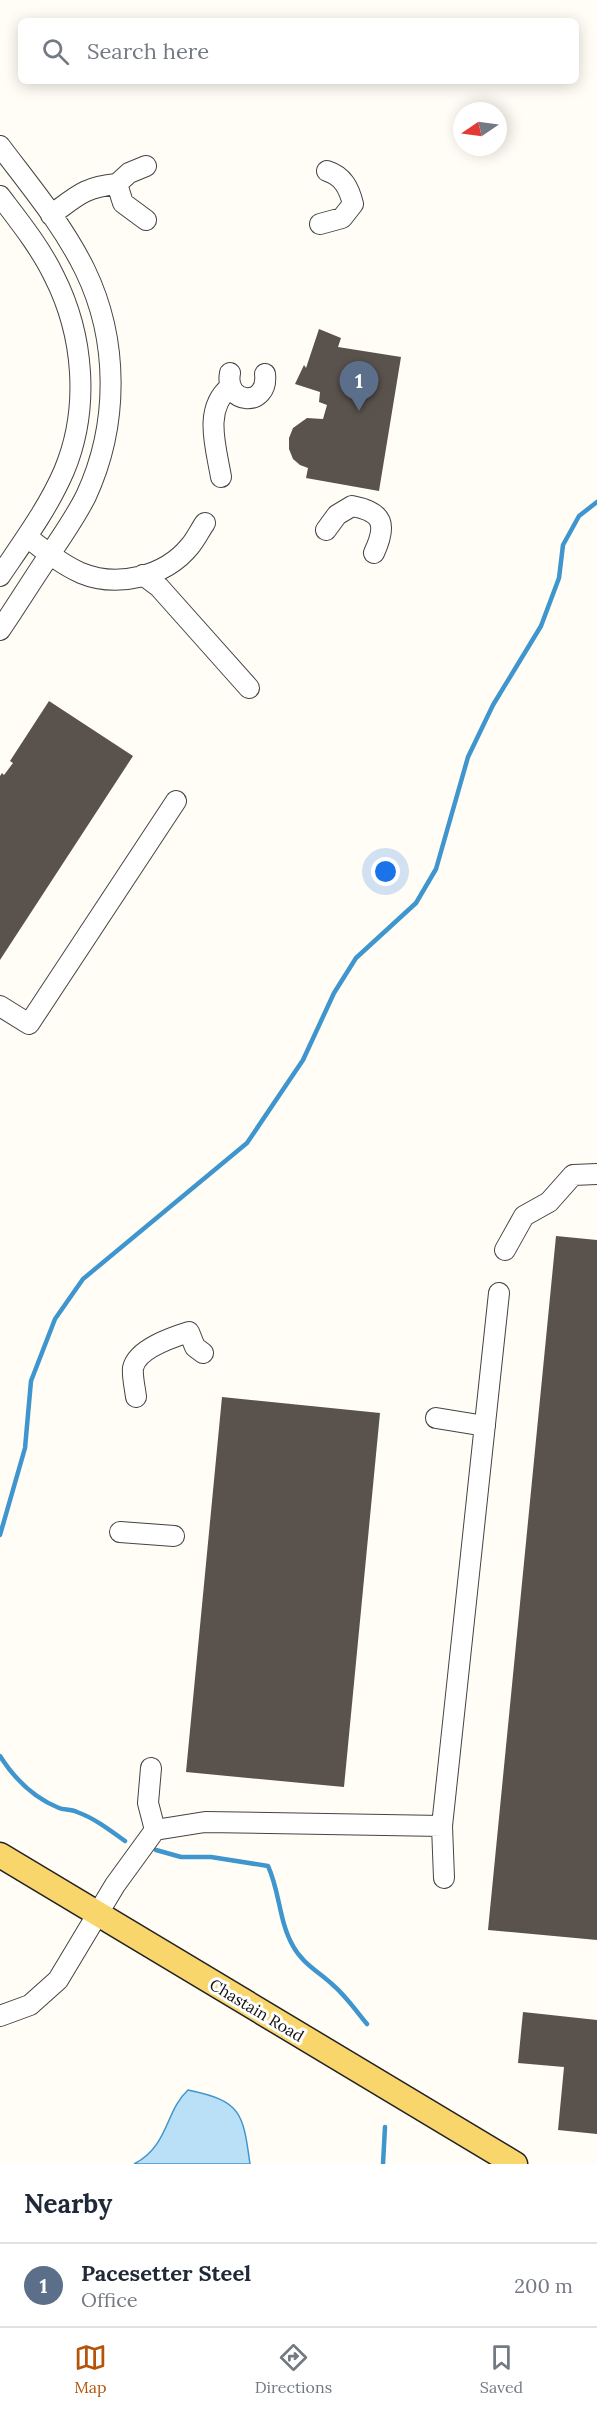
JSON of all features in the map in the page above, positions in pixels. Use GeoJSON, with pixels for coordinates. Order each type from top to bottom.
{"type":"FeatureCollection","features":[{"type":"Feature","properties":{"kind":"main road","name":"Chastain Road"},"geometry":{"type":"LineString","coordinates":[[0,1856],[515,2164]]}},
{"type":"Feature","properties":{"kind":"street"},"geometry":{"type":"LineString","coordinates":[[0,146],[51,215],[80,262],[95,294],[105,324],[111,384],[103,446],[96,471],[72,521],[0,630]]}},
{"type":"Feature","properties":{"kind":"street"},"geometry":{"type":"LineString","coordinates":[[51,215],[86,190],[97,186],[117,184],[129,173],[146,166]]}},
{"type":"Feature","properties":{"kind":"street"},"geometry":{"type":"LineString","coordinates":[[320,225],[342,218],[353,204],[350,189],[337,174],[327,171]]}},
{"type":"Feature","properties":{"kind":"street"},"geometry":{"type":"LineString","coordinates":[[117,184],[123,203],[146,220]]}},
{"type":"Feature","properties":{"kind":"street"},"geometry":{"type":"LineString","coordinates":[[0,196],[34,242],[65,299],[79,352],[81,382],[79,411],[65,469],[27,537],[0,576]]}},
{"type":"Feature","properties":{"kind":"street"},"geometry":{"type":"LineString","coordinates":[[221,477],[213,417],[216,404],[230,380],[234,394],[250,399],[258,396],[263,390],[265,374]]}},
{"type":"Feature","properties":{"kind":"street"},"geometry":{"type":"LineString","coordinates":[[326,530],[337,515],[352,506],[369,509],[380,521],[382,535],[374,553]]}},
{"type":"Feature","properties":{"kind":"street"},"geometry":{"type":"LineString","coordinates":[[27,537],[50,555],[76,570],[93,577],[117,580],[143,575],[166,566],[189,547],[205,523]]}},
{"type":"Feature","properties":{"kind":"street"},"geometry":{"type":"LineString","coordinates":[[143,575],[159,587],[249,688]]}},
{"type":"Feature","properties":{"kind":"street"},"geometry":{"type":"LineString","coordinates":[[0,1006],[29,1024],[176,801]]}},
{"type":"Feature","properties":{"kind":"street"},"geometry":{"type":"LineString","coordinates":[[505,1250],[524,1216],[549,1202],[573,1175],[597,1174]]}},
{"type":"Feature","properties":{"kind":"street"},"geometry":{"type":"LineString","coordinates":[[444,1878],[442,1826],[499,1293]]}},
{"type":"Feature","properties":{"kind":"street"},"geometry":{"type":"LineString","coordinates":[[136,1396],[133,1367],[141,1355],[154,1346],[189,1332],[195,1347],[203,1353]]}},
{"type":"Feature","properties":{"kind":"street"},"geometry":{"type":"LineString","coordinates":[[436,1419],[485,1426]]}},
{"type":"Feature","properties":{"kind":"street"},"geometry":{"type":"LineString","coordinates":[[120,1532],[174,1536]]}},
{"type":"Feature","properties":{"kind":"street"},"geometry":{"type":"LineString","coordinates":[[151,1768],[148,1803],[155,1830]]}},
{"type":"Feature","properties":{"kind":"street"},"geometry":{"type":"LineString","coordinates":[[0,2016],[30,2005],[58,1980],[115,1885],[155,1830],[205,1822],[442,1826]]}},
{"type":"Feature","properties":{"kind":"water"},"geometry":{"type":"Polygon","coordinates":[[[188,2090],[219,2099],[236,2112],[245,2132],[250,2164],[134,2164],[154,2148],[175,2108],[188,2090]]]}},
{"type":"Feature","properties":{"kind":"building"},"geometry":{"type":"Polygon","coordinates":[[[319,329],[341,338],[338,347],[401,357],[379,491],[306,478],[308,468],[293,459],[289,449],[289,438],[293,428],[307,418],[323,419],[327,405],[319,402],[320,392],[295,384],[304,365],[306,368],[319,329]]]}},
{"type":"Feature","properties":{"kind":"building"},"geometry":{"type":"Polygon","coordinates":[[[49,701],[133,756],[0,960],[0,776],[2,773],[4,775],[13,763],[10,761],[49,701]]]}},
{"type":"Feature","properties":{"kind":"building"},"geometry":{"type":"Polygon","coordinates":[[[556,1236],[597,1240],[597,1940],[488,1930],[556,1236]]]}},
{"type":"Feature","properties":{"kind":"building"},"geometry":{"type":"Polygon","coordinates":[[[222,1397],[380,1413],[344,1787],[186,1772],[222,1397]]]}},
{"type":"Feature","properties":{"kind":"building"},"geometry":{"type":"Polygon","coordinates":[[[523,2012],[597,2020],[597,2134],[558,2130],[564,2067],[518,2063],[523,2012]]]}},
{"type":"Feature","properties":{"kind":"waterway"},"geometry":{"type":"LineString","coordinates":[[0,1535],[25,1448],[31,1381],[55,1319],[83,1279],[247,1143],[303,1060],[334,993],[356,958],[416,903],[436,869],[468,757],[493,705],[541,626],[559,578],[563,545],[579,516],[597,502]]}},
{"type":"Feature","properties":{"kind":"waterway"},"geometry":{"type":"LineString","coordinates":[[0,1756],[18,1779],[41,1799],[59,1808],[75,1811],[90,1818],[125,1841]]}},
{"type":"Feature","properties":{"kind":"waterway"},"geometry":{"type":"LineString","coordinates":[[156,1850],[181,1857],[211,1857],[268,1866],[288,1937],[297,1952],[342,1994],[367,2024]]}},
{"type":"Feature","properties":{"kind":"waterway"},"geometry":{"type":"LineString","coordinates":[[383,2164],[385,2127]]}},
{"type":"Feature","properties":{"kind":"place","name":"Pacesetter Steel"},"geometry":{"type":"Point","coordinates":[359,411]}}]}
